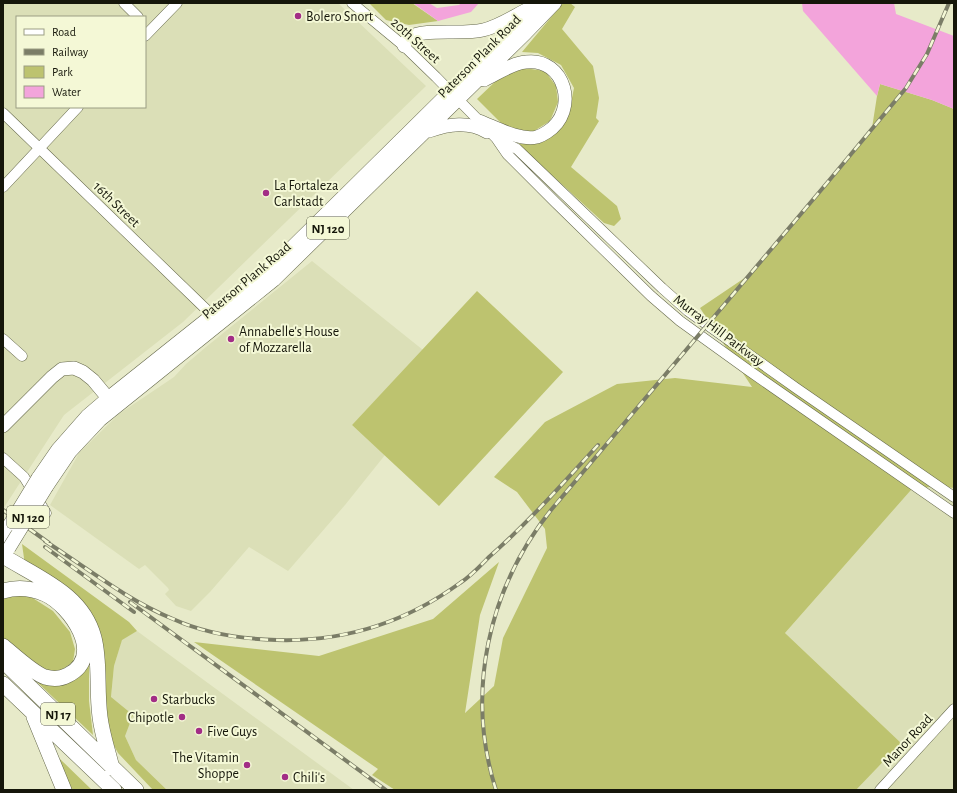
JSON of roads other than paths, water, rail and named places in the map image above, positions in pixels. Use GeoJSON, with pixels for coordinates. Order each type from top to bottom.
{"type":"FeatureCollection","features":[{"type":"Feature","properties":{"kind":"highway"},"geometry":{"type":"LineString","coordinates":[[5,552],[60,591],[76,605],[87,621],[96,647],[100,717],[112,768]]}},
{"type":"Feature","properties":{"kind":"highway"},"geometry":{"type":"LineString","coordinates":[[3,591],[16,588],[30,589],[53,598],[70,615],[79,627],[83,637],[84,648],[82,660],[75,670],[65,676],[55,678],[39,674],[3,646]]}},
{"type":"Feature","properties":{"kind":"highway","name":"NJ 17"},"geometry":{"type":"LineString","coordinates":[[3,661],[136,790]]}},
{"type":"Feature","properties":{"kind":"highway","name":"NJ 17"},"geometry":{"type":"LineString","coordinates":[[3,684],[114,790]]}},
{"type":"Feature","properties":{"kind":"highway"},"geometry":{"type":"LineString","coordinates":[[32,711],[64,790]]}},
{"type":"Feature","properties":{"kind":"main road"},"geometry":{"type":"LineString","coordinates":[[404,46],[405,42],[410,36],[420,33],[464,32],[487,29],[539,3]]}},
{"type":"Feature","properties":{"kind":"main road","name":"Paterson Plank Road"},"geometry":{"type":"LineString","coordinates":[[5,552],[43,482],[49,461],[87,416],[280,259],[454,96],[539,3]]}},
{"type":"Feature","properties":{"kind":"main road","name":"Paterson Plank Road"},"geometry":{"type":"LineString","coordinates":[[5,529],[43,482],[100,420],[274,280],[426,132],[454,96],[473,85],[536,23],[554,3]]}},
{"type":"Feature","properties":{"kind":"main road"},"geometry":{"type":"LineString","coordinates":[[473,85],[518,64],[530,61],[543,64],[554,71],[562,82],[566,94],[565,107],[560,119],[551,129],[537,137],[519,137],[479,121]]}},
{"type":"Feature","properties":{"kind":"main road"},"geometry":{"type":"LineString","coordinates":[[426,132],[442,126],[461,124],[479,128],[496,138]]}},
{"type":"Feature","properties":{"kind":"main road"},"geometry":{"type":"LineString","coordinates":[[3,426],[52,376],[62,369],[74,368],[84,372],[108,398]]}},
{"type":"Feature","properties":{"kind":"street"},"geometry":{"type":"LineString","coordinates":[[124,3],[137,16]]}},
{"type":"Feature","properties":{"kind":"street"},"geometry":{"type":"LineString","coordinates":[[147,30],[177,3]]}},
{"type":"Feature","properties":{"kind":"street","name":"20th Street"},"geometry":{"type":"LineString","coordinates":[[352,3],[404,46],[454,96]]}},
{"type":"Feature","properties":{"kind":"street","name":"Murray Hill Parkway"},"geometry":{"type":"LineString","coordinates":[[454,96],[496,138],[507,154],[651,296],[687,326],[954,513]]}},
{"type":"Feature","properties":{"kind":"street"},"geometry":{"type":"LineString","coordinates":[[3,187],[77,108]]}},
{"type":"Feature","properties":{"kind":"street","name":"16th Street"},"geometry":{"type":"LineString","coordinates":[[3,113],[212,315]]}},
{"type":"Feature","properties":{"kind":"street","name":"Murray Hill Parkway"},"geometry":{"type":"LineString","coordinates":[[496,138],[517,149],[688,311],[954,497]]}},
{"type":"Feature","properties":{"kind":"street"},"geometry":{"type":"LineString","coordinates":[[3,338],[22,356]]}},
{"type":"Feature","properties":{"kind":"street"},"geometry":{"type":"LineString","coordinates":[[801,406],[808,396]]}},
{"type":"Feature","properties":{"kind":"street"},"geometry":{"type":"LineString","coordinates":[[3,458],[24,477],[46,513]]}},
{"type":"Feature","properties":{"kind":"street"},"geometry":{"type":"LineString","coordinates":[[906,480],[912,469]]}},
{"type":"Feature","properties":{"kind":"street","name":"Manor Road"},"geometry":{"type":"LineString","coordinates":[[880,790],[954,710]]}},
{"type":"Feature","properties":{"kind":"water"},"geometry":{"type":"Polygon","coordinates":[[[413,3],[429,3],[437,8],[459,5],[461,3],[479,3],[471,12],[438,21],[413,3]]]}},
{"type":"Feature","properties":{"kind":"water"},"geometry":{"type":"Polygon","coordinates":[[[802,3],[894,3],[896,14],[954,36],[954,109],[932,100],[880,84],[877,96],[803,11],[802,3]]]}},
{"type":"Feature","properties":{"kind":"railway"},"geometry":{"type":"LineString","coordinates":[[496,790],[487,753],[483,716],[483,680],[488,643],[498,608],[511,573],[529,541],[551,510],[906,88],[927,54],[949,3]]}},
{"type":"Feature","properties":{"kind":"railway"},"geometry":{"type":"LineString","coordinates":[[45,541],[140,603],[186,624],[211,632],[224,635],[277,640],[302,640],[351,633],[374,627],[418,609],[464,580],[531,517],[598,445]]}},
{"type":"Feature","properties":{"kind":"railway"},"geometry":{"type":"LineString","coordinates":[[3,510],[49,543]]}},
{"type":"Feature","properties":{"kind":"railway"},"geometry":{"type":"LineString","coordinates":[[45,547],[134,612]]}},
{"type":"Feature","properties":{"kind":"railway"},"geometry":{"type":"LineString","coordinates":[[130,602],[386,790]]}},
{"type":"Feature","properties":{"kind":"place","name":"Bolero Snort"},"geometry":{"type":"Point","coordinates":[298,16]}},
{"type":"Feature","properties":{"kind":"place","name":"La Fortaleza Carlstadt"},"geometry":{"type":"Point","coordinates":[266,193]}},
{"type":"Feature","properties":{"kind":"place","name":"Annabelle's House of Mozzarella"},"geometry":{"type":"Point","coordinates":[231,339]}},
{"type":"Feature","properties":{"kind":"place","name":"Starbucks"},"geometry":{"type":"Point","coordinates":[154,699]}},
{"type":"Feature","properties":{"kind":"place","name":"Chipotle"},"geometry":{"type":"Point","coordinates":[182,717]}},
{"type":"Feature","properties":{"kind":"place","name":"Five Guys"},"geometry":{"type":"Point","coordinates":[199,731]}},
{"type":"Feature","properties":{"kind":"place","name":"The Vitamin Shoppe"},"geometry":{"type":"Point","coordinates":[247,765]}},
{"type":"Feature","properties":{"kind":"place","name":"Chili's"},"geometry":{"type":"Point","coordinates":[285,777]}}]}
